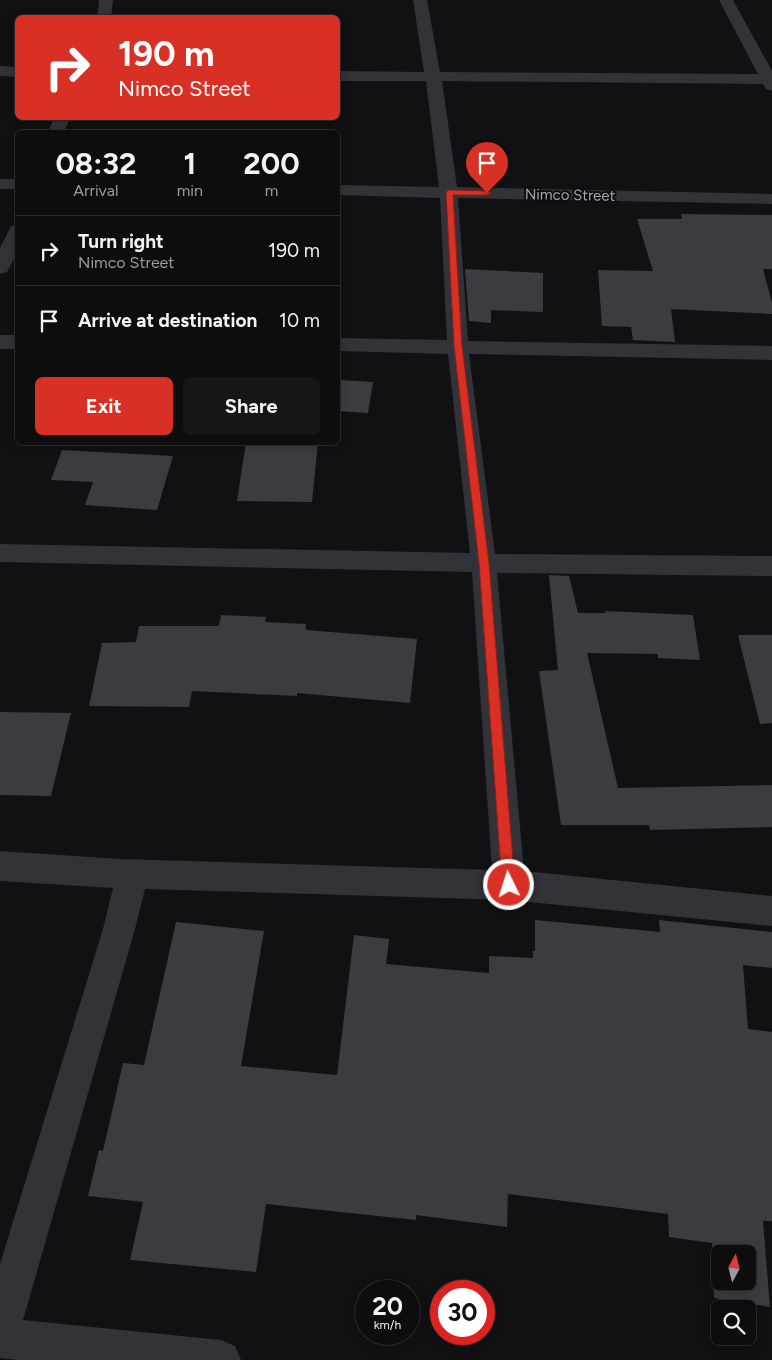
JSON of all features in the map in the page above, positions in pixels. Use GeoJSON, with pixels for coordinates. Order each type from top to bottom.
{"type":"FeatureCollection","features":[{"type":"Feature","properties":{"kind":"street"},"geometry":{"type":"LineString","coordinates":[[104,15],[106,0]]}},
{"type":"Feature","properties":{"kind":"street"},"geometry":{"type":"LineString","coordinates":[[420,0],[434,76],[449,192],[458,346],[484,563],[509,885]]}},
{"type":"Feature","properties":{"kind":"street"},"geometry":{"type":"LineString","coordinates":[[340,76],[770,81],[726,0]]}},
{"type":"Feature","properties":{"kind":"street"},"geometry":{"type":"LineString","coordinates":[[0,71],[15,72]]}},
{"type":"Feature","properties":{"kind":"street"},"geometry":{"type":"LineString","coordinates":[[0,184],[15,184]]}},
{"type":"Feature","properties":{"kind":"street","name":"Nimco Street"},"geometry":{"type":"LineString","coordinates":[[340,190],[772,199]]}},
{"type":"Feature","properties":{"kind":"street"},"geometry":{"type":"LineString","coordinates":[[0,268],[15,236]]}},
{"type":"Feature","properties":{"kind":"street"},"geometry":{"type":"LineString","coordinates":[[0,342],[15,342]]}},
{"type":"Feature","properties":{"kind":"street"},"geometry":{"type":"LineString","coordinates":[[340,345],[772,353]]}},
{"type":"Feature","properties":{"kind":"street"},"geometry":{"type":"LineString","coordinates":[[0,553],[484,563],[772,566]]}},
{"type":"Feature","properties":{"kind":"street"},"geometry":{"type":"LineString","coordinates":[[0,866],[119,874],[509,885],[772,911]]}},
{"type":"Feature","properties":{"kind":"street"},"geometry":{"type":"LineString","coordinates":[[0,1330],[128,896],[130,881],[119,874]]}},
{"type":"Feature","properties":{"kind":"street"},"geometry":{"type":"LineString","coordinates":[[0,1338],[221,1360]]}},
{"type":"Feature","properties":{"kind":"building"},"geometry":{"type":"Polygon","coordinates":[[[681,214],[772,215],[772,269],[763,269],[772,303],[772,314],[671,309],[675,342],[633,340],[631,327],[602,326],[598,270],[653,271],[637,219],[682,219],[681,214]]]}},
{"type":"Feature","properties":{"kind":"building"},"geometry":{"type":"Polygon","coordinates":[[[465,269],[543,273],[543,312],[491,310],[491,323],[469,321],[465,269]]]}},
{"type":"Feature","properties":{"kind":"building"},"geometry":{"type":"Polygon","coordinates":[[[341,380],[373,382],[368,413],[340,411],[341,380]]]}},
{"type":"Feature","properties":{"kind":"building"},"geometry":{"type":"Polygon","coordinates":[[[246,445],[318,445],[312,502],[237,501],[246,445]]]}},
{"type":"Feature","properties":{"kind":"building"},"geometry":{"type":"Polygon","coordinates":[[[62,450],[173,456],[157,510],[85,505],[93,482],[51,480],[62,450]]]}},
{"type":"Feature","properties":{"kind":"building"},"geometry":{"type":"Polygon","coordinates":[[[549,575],[569,576],[578,613],[606,613],[605,611],[693,615],[700,660],[658,658],[658,654],[587,653],[618,788],[772,785],[772,827],[650,830],[649,825],[561,825],[539,671],[558,670],[549,575]]]}},
{"type":"Feature","properties":{"kind":"building"},"geometry":{"type":"Polygon","coordinates":[[[221,615],[266,617],[265,622],[306,624],[306,630],[417,639],[410,703],[297,693],[297,696],[192,691],[189,707],[89,706],[102,643],[136,642],[139,626],[219,626],[221,615]]]}},
{"type":"Feature","properties":{"kind":"building"},"geometry":{"type":"Polygon","coordinates":[[[738,635],[772,635],[772,723],[760,724],[738,635]]]}},
{"type":"Feature","properties":{"kind":"building"},"geometry":{"type":"Polygon","coordinates":[[[0,712],[71,713],[51,796],[0,795],[0,712]]]}},
{"type":"Feature","properties":{"kind":"building"},"geometry":{"type":"Polygon","coordinates":[[[535,920],[660,932],[659,920],[772,932],[772,968],[743,965],[748,1029],[772,1032],[772,1221],[763,1221],[770,1307],[756,1305],[756,1300],[714,1298],[714,1290],[756,1290],[756,1245],[712,1245],[712,1243],[669,1237],[668,1214],[508,1194],[507,1227],[416,1215],[416,1220],[266,1204],[256,1272],[130,1260],[143,1202],[88,1196],[99,1150],[103,1151],[123,1063],[144,1065],[176,922],[264,931],[241,1066],[337,1075],[354,935],[389,939],[386,964],[489,973],[489,956],[533,958],[533,951],[535,951],[535,920]]]}},
{"type":"Feature","properties":{"kind":"route"},"geometry":{"type":"LineString","coordinates":[[487,193],[449,192],[458,346],[484,563],[509,885]]}}]}
